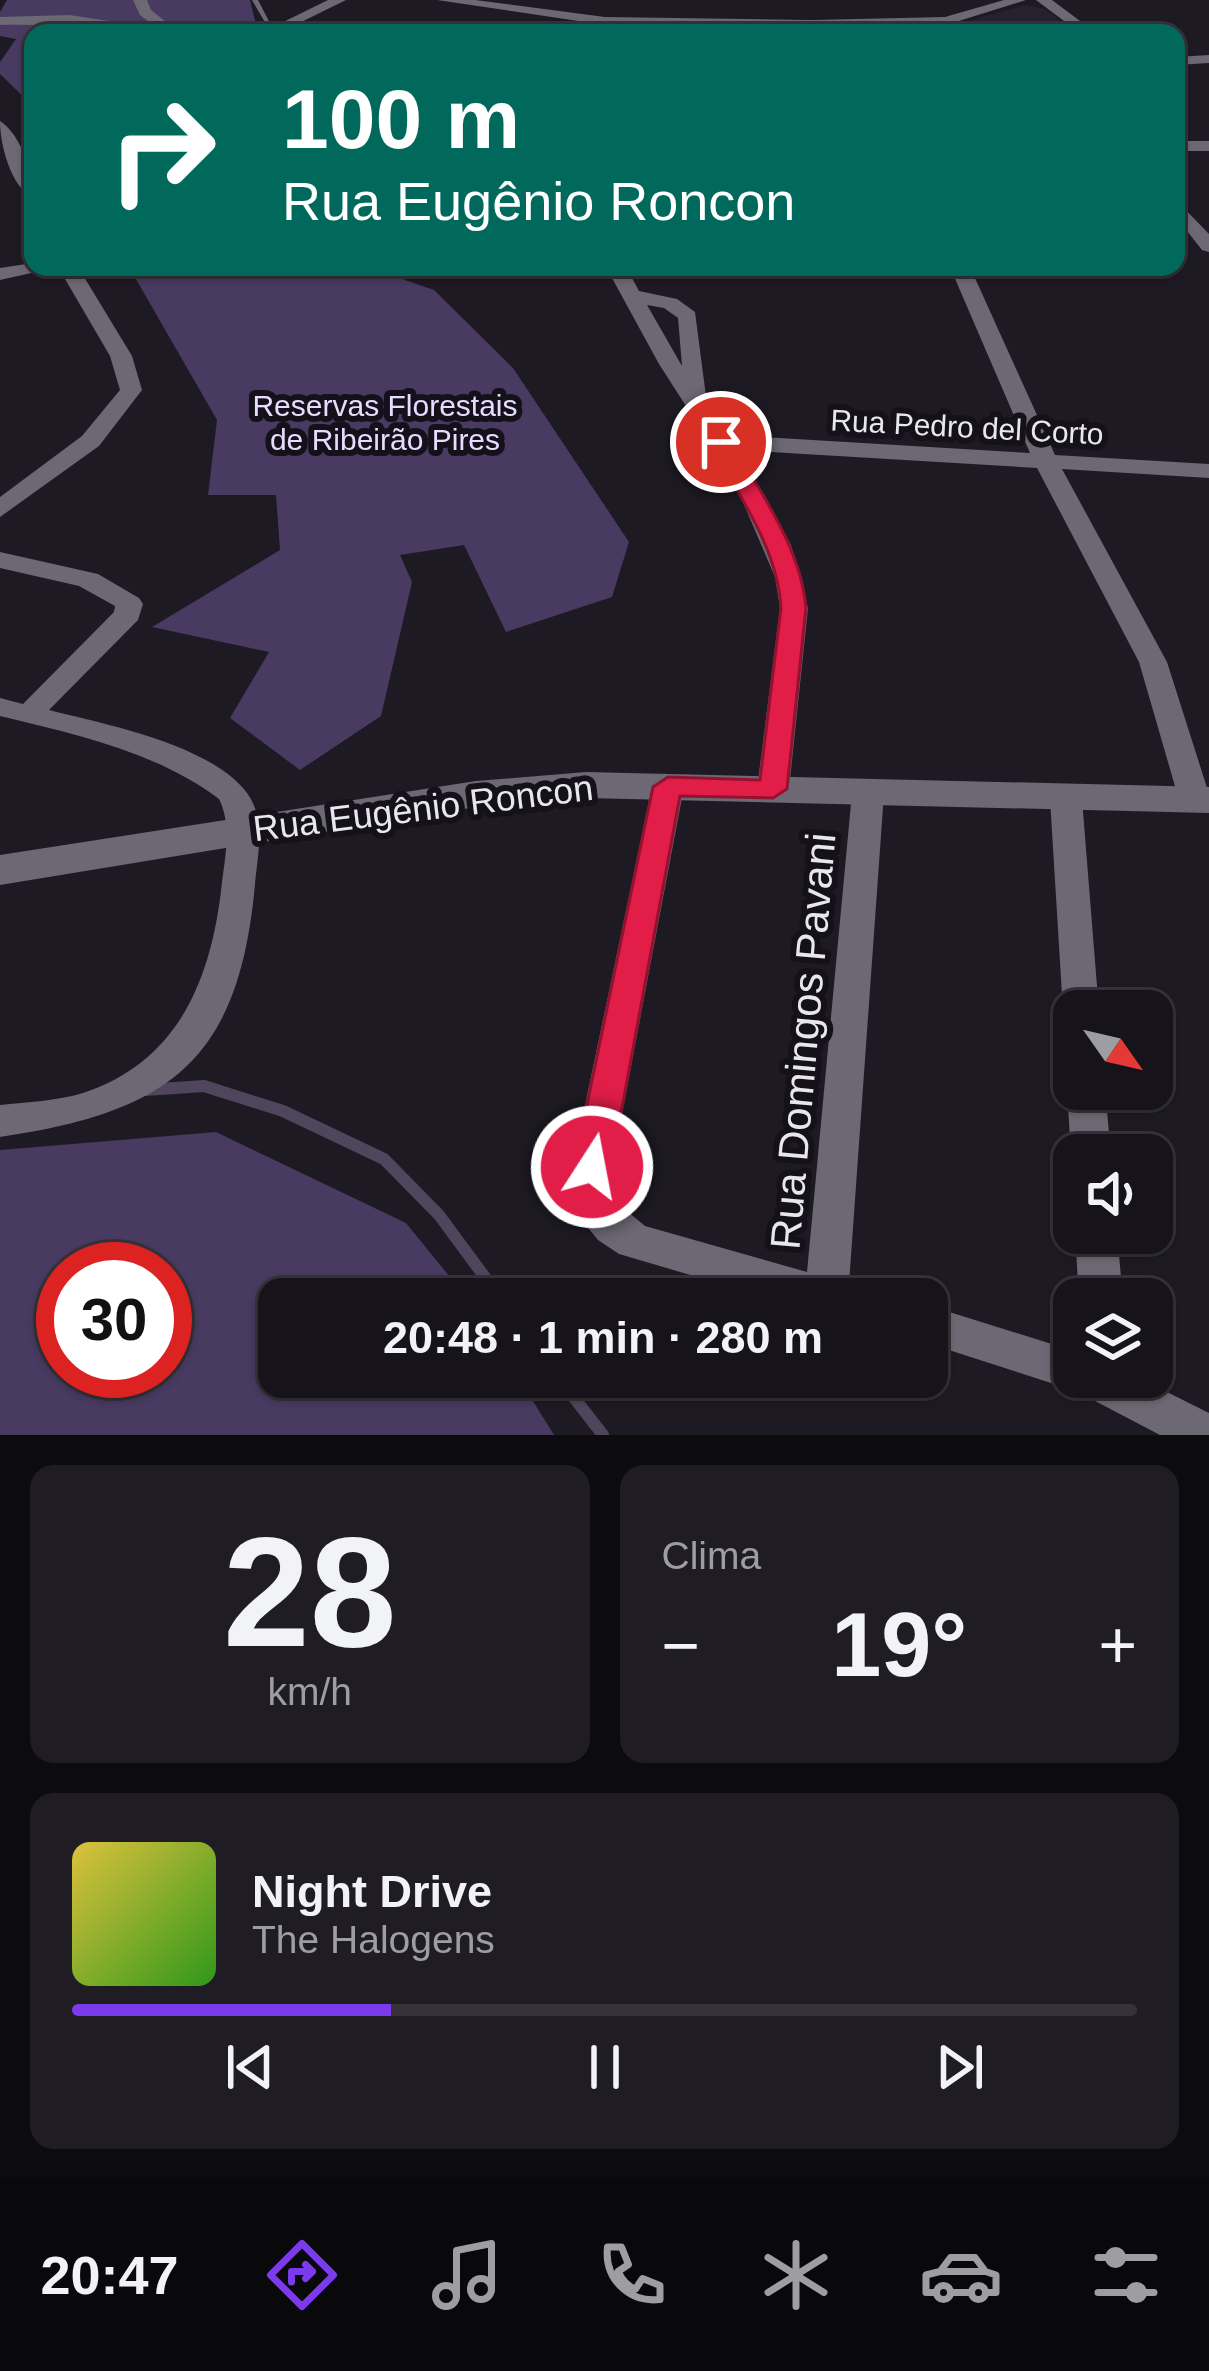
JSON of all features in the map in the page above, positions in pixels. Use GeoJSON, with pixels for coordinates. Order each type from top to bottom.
{"type":"FeatureCollection","features":[{"type":"Feature","properties":{"kind":"street"},"geometry":{"type":"LineString","coordinates":[[140,0],[145,12],[161,24]]}},
{"type":"Feature","properties":{"kind":"street"},"geometry":{"type":"LineString","coordinates":[[286,24],[339,0]]}},
{"type":"Feature","properties":{"kind":"street"},"geometry":{"type":"LineString","coordinates":[[444,0],[652,24],[921,23],[1019,0]]}},
{"type":"Feature","properties":{"kind":"street"},"geometry":{"type":"LineString","coordinates":[[948,0],[976,12]]}},
{"type":"Feature","properties":{"kind":"street"},"geometry":{"type":"LineString","coordinates":[[1043,0],[1076,24]]}},
{"type":"Feature","properties":{"kind":"street"},"geometry":{"type":"LineString","coordinates":[[652,24],[682,8]]}},
{"type":"Feature","properties":{"kind":"street"},"geometry":{"type":"LineString","coordinates":[[0,20],[69,19],[103,24]]}},
{"type":"Feature","properties":{"kind":"street"},"geometry":{"type":"LineString","coordinates":[[0,126],[24,172]]}},
{"type":"Feature","properties":{"kind":"street"},"geometry":{"type":"LineString","coordinates":[[1185,216],[1209,247]]}},
{"type":"Feature","properties":{"kind":"street"},"geometry":{"type":"LineString","coordinates":[[0,508],[96,434],[122,410],[131,390],[121,356],[73,276]]}},
{"type":"Feature","properties":{"kind":"street"},"geometry":{"type":"LineString","coordinates":[[621,276],[721,442],[776,542],[792,583],[794,608],[773,789]]}},
{"type":"Feature","properties":{"kind":"street"},"geometry":{"type":"LineString","coordinates":[[964,276],[1046,462],[1153,662],[1202,800]]}},
{"type":"Feature","properties":{"kind":"street"},"geometry":{"type":"LineString","coordinates":[[632,296],[670,303],[688,316],[697,402]]}},
{"type":"Feature","properties":{"kind":"street","name":"Rua Pedro del Corto"},"geometry":{"type":"LineString","coordinates":[[721,442],[1209,471]]}},
{"type":"Feature","properties":{"kind":"street"},"geometry":{"type":"LineString","coordinates":[[0,560],[104,586],[122,593],[129,604],[128,614],[15,710]]}},
{"type":"Feature","properties":{"kind":"street"},"geometry":{"type":"LineString","coordinates":[[0,1121],[97,1104],[167,1066],[195,1038],[209,1011],[235,922],[243,830],[231,793],[202,773],[172,759],[15,710]]}},
{"type":"Feature","properties":{"kind":"street"},"geometry":{"type":"LineString","coordinates":[[668,787],[592,1167],[597,1211],[616,1232],[634,1240],[764,1278]]}},
{"type":"Feature","properties":{"kind":"street","name":"Rua Eugênio Roncon"},"geometry":{"type":"LineString","coordinates":[[0,870],[518,789],[668,787],[1202,800]]}},
{"type":"Feature","properties":{"kind":"street","name":"Rua Domingos Pavani"},"geometry":{"type":"LineString","coordinates":[[833,1278],[868,793]]}},
{"type":"Feature","properties":{"kind":"street"},"geometry":{"type":"LineString","coordinates":[[1066,799],[1080,990]]}},
{"type":"Feature","properties":{"kind":"street"},"geometry":{"type":"LineString","coordinates":[[948,1331],[1053,1364]]}},
{"type":"Feature","properties":{"kind":"street"},"geometry":{"type":"LineString","coordinates":[[1134,1398],[1205,1435]]}},
{"type":"Feature","properties":{"kind":"shaded area"},"geometry":{"type":"Polygon","coordinates":[[[1026,5],[1045,9],[1064,24],[924,24],[959,23],[1026,5]]]}},
{"type":"Feature","properties":{"kind":"green space"},"geometry":{"type":"Polygon","coordinates":[[[7,0],[250,0],[256,24],[24,24],[24,97],[0,74],[0,62],[16,39],[0,36],[0,12],[7,0]]]}},
{"type":"Feature","properties":{"kind":"green space","name":"Reservas Florestais de Ribeirão Pires"},"geometry":{"type":"Polygon","coordinates":[[[134,276],[393,276],[434,290],[513,368],[629,542],[612,597],[506,632],[464,545],[400,555],[412,582],[381,716],[300,770],[230,718],[269,652],[152,627],[280,550],[276,495],[208,495],[217,420],[134,276]]]}},
{"type":"Feature","properties":{"kind":"green space"},"geometry":{"type":"Polygon","coordinates":[[[216,1132],[406,1223],[451,1278],[258,1278],[258,1398],[531,1398],[554,1435],[0,1435],[0,1150],[216,1132]]]}},
{"type":"Feature","properties":{"kind":"waterway"},"geometry":{"type":"LineString","coordinates":[[145,1090],[204,1086],[283,1111],[384,1159],[439,1215],[486,1278]]}},
{"type":"Feature","properties":{"kind":"waterway"},"geometry":{"type":"LineString","coordinates":[[574,1398],[603,1435]]}},
{"type":"Feature","properties":{"kind":"route"},"geometry":{"type":"LineString","coordinates":[[592,1167],[668,787],[773,789],[794,608],[792,583],[776,542],[721,442]]}}]}
